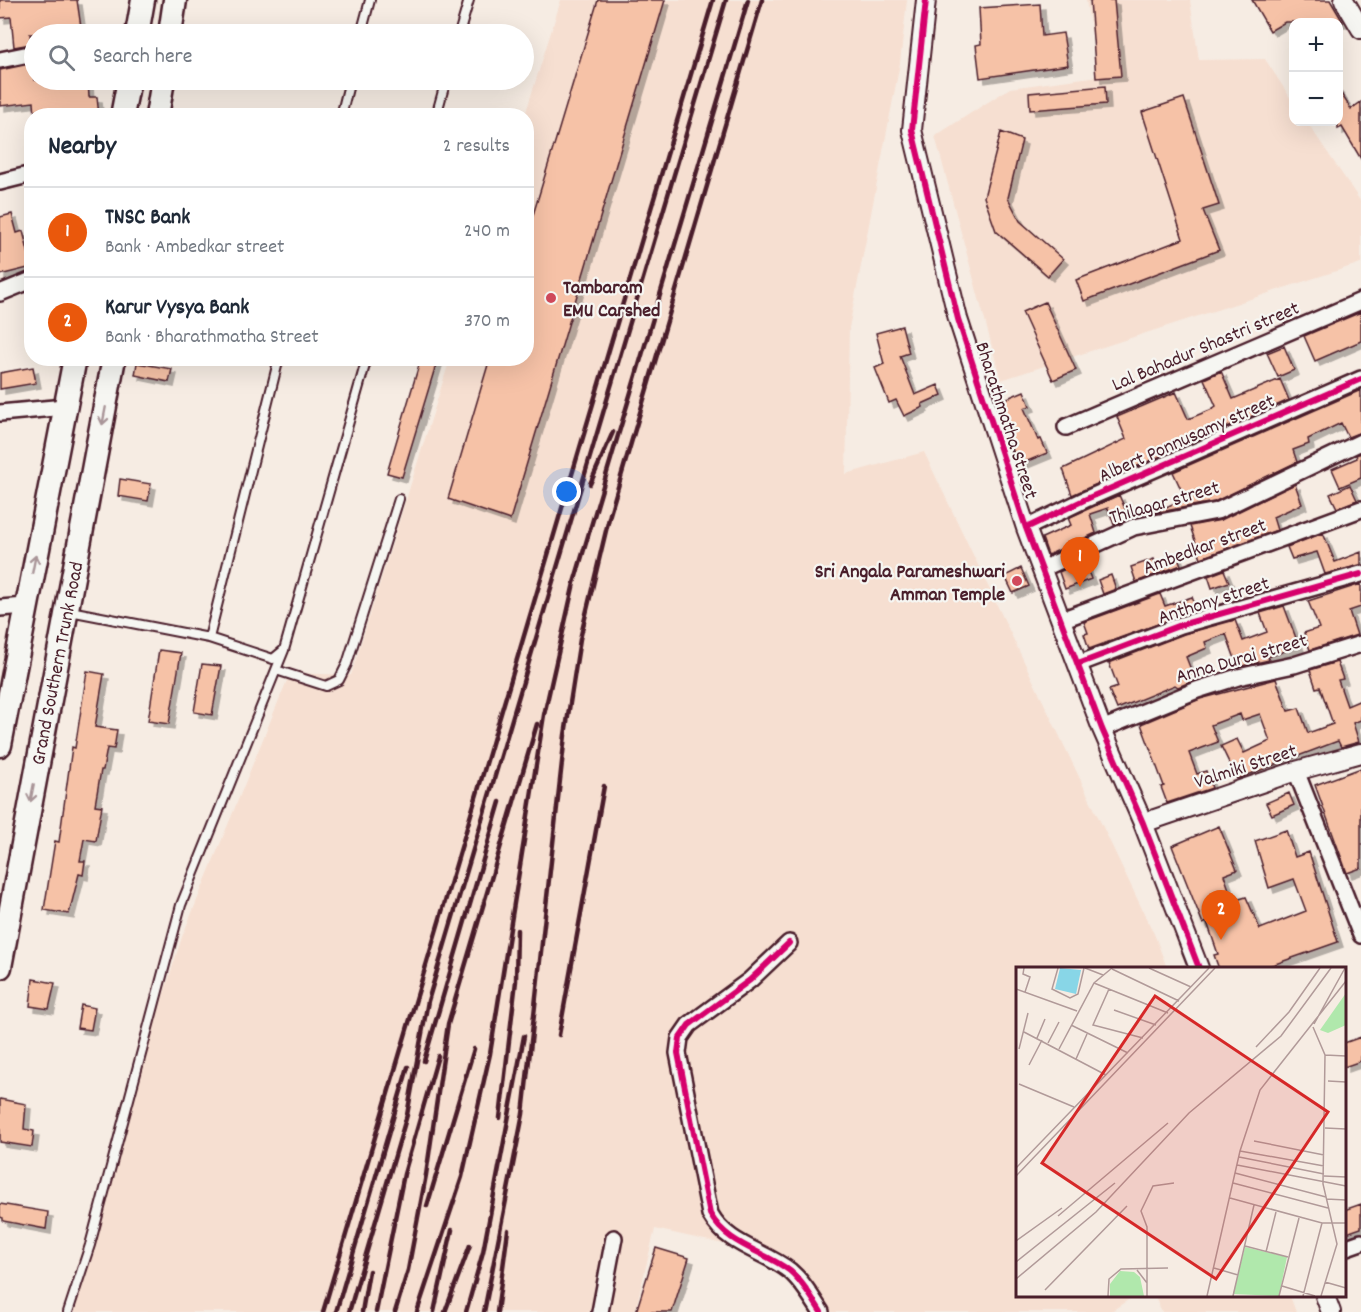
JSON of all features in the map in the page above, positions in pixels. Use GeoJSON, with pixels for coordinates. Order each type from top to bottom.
{"type":"FeatureCollection","features":[{"type":"Feature","properties":{"kind":"main road"},"geometry":{"type":"LineString","coordinates":[[139,24],[143,0]]}},
{"type":"Feature","properties":{"kind":"main road"},"geometry":{"type":"LineString","coordinates":[[171,24],[175,0]]}},
{"type":"Feature","properties":{"kind":"main road"},"geometry":{"type":"LineString","coordinates":[[124,108],[127,90]]}},
{"type":"Feature","properties":{"kind":"main road"},"geometry":{"type":"LineString","coordinates":[[158,108],[161,90]]}},
{"type":"Feature","properties":{"kind":"main road","name":"Grand Southern Trunk Road"},"geometry":{"type":"LineString","coordinates":[[0,745],[73,366]]}},
{"type":"Feature","properties":{"kind":"main road","name":"Grand Southern Trunk Road"},"geometry":{"type":"LineString","coordinates":[[0,967],[7,888],[66,611],[112,366]]}},
{"type":"Feature","properties":{"kind":"street","name":"Bharathmatha Street"},"geometry":{"type":"LineString","coordinates":[[926,0],[912,130],[958,319],[1026,528],[1102,729],[1143,823],[1198,967]]}},
{"type":"Feature","properties":{"kind":"street"},"geometry":{"type":"LineString","coordinates":[[1344,0],[1361,29]]}},
{"type":"Feature","properties":{"kind":"street"},"geometry":{"type":"LineString","coordinates":[[0,60],[24,55]]}},
{"type":"Feature","properties":{"kind":"street"},"geometry":{"type":"LineString","coordinates":[[0,182],[24,176]]}},
{"type":"Feature","properties":{"kind":"street"},"geometry":{"type":"LineString","coordinates":[[0,293],[24,283]]}},
{"type":"Feature","properties":{"kind":"street","name":"Lal Bahadur Shastri street"},"geometry":{"type":"LineString","coordinates":[[1066,427],[1361,301]]}},
{"type":"Feature","properties":{"kind":"street","name":"Albert Ponnusamy street"},"geometry":{"type":"LineString","coordinates":[[1026,528],[1084,500],[1361,379]]}},
{"type":"Feature","properties":{"kind":"street"},"geometry":{"type":"LineString","coordinates":[[0,413],[65,407]]}},
{"type":"Feature","properties":{"kind":"street","name":"Thilagar street"},"geometry":{"type":"LineString","coordinates":[[1042,569],[1134,527],[1217,511],[1361,442]]}},
{"type":"Feature","properties":{"kind":"street","name":"Ambedkar street"},"geometry":{"type":"LineString","coordinates":[[1061,620],[1361,509]]}},
{"type":"Feature","properties":{"kind":"street","name":"Anthony street"},"geometry":{"type":"LineString","coordinates":[[1078,664],[1181,625],[1361,574]]}},
{"type":"Feature","properties":{"kind":"street"},"geometry":{"type":"LineString","coordinates":[[0,609],[26,606]]}},
{"type":"Feature","properties":{"kind":"street","name":"Anna Durai street"},"geometry":{"type":"LineString","coordinates":[[1102,729],[1197,690],[1238,677],[1294,665],[1361,644]]}},
{"type":"Feature","properties":{"kind":"street","name":"Valmiki Street"},"geometry":{"type":"LineString","coordinates":[[1143,823],[1296,771],[1361,753]]}},
{"type":"Feature","properties":{"kind":"street"},"geometry":{"type":"LineString","coordinates":[[1296,771],[1361,935]]}},
{"type":"Feature","properties":{"kind":"street"},"geometry":{"type":"LineString","coordinates":[[789,943],[750,980],[689,1025],[681,1038],[678,1053],[710,1214],[727,1236],[787,1269],[800,1280],[821,1312]]}},
{"type":"Feature","properties":{"kind":"street"},"geometry":{"type":"LineString","coordinates":[[600,1312],[615,1238]]}},
{"type":"Feature","properties":{"kind":"street"},"geometry":{"type":"LineString","coordinates":[[1346,1247],[1361,1242]]}},
{"type":"Feature","properties":{"kind":"street"},"geometry":{"type":"LineString","coordinates":[[1325,1297],[1331,1312]]}},
{"type":"Feature","properties":{"kind":"lane"},"geometry":{"type":"LineString","coordinates":[[364,24],[370,0]]}},
{"type":"Feature","properties":{"kind":"lane"},"geometry":{"type":"LineString","coordinates":[[462,24],[469,0]]}},
{"type":"Feature","properties":{"kind":"lane"},"geometry":{"type":"LineString","coordinates":[[343,108],[348,90]]}},
{"type":"Feature","properties":{"kind":"lane"},"geometry":{"type":"LineString","coordinates":[[438,108],[443,90]]}},
{"type":"Feature","properties":{"kind":"lane"},"geometry":{"type":"LineString","coordinates":[[209,638],[277,366]]}},
{"type":"Feature","properties":{"kind":"lane"},"geometry":{"type":"LineString","coordinates":[[68,1312],[90,1245],[180,905],[284,650],[365,366]]}},
{"type":"Feature","properties":{"kind":"lane"},"geometry":{"type":"LineString","coordinates":[[276,670],[326,686],[339,680],[347,664],[399,499]]}},
{"type":"Feature","properties":{"kind":"lane"},"geometry":{"type":"LineString","coordinates":[[66,611],[209,638],[273,659],[284,650]]}},
{"type":"Feature","properties":{"kind":"shaded area"},"geometry":{"type":"Polygon","coordinates":[[[561,0],[907,0],[900,63],[849,328],[846,474],[924,452],[1155,936],[1167,967],[1016,967],[1016,1297],[1132,1297],[1110,1312],[830,1312],[791,1259],[655,1229],[635,1312],[62,1312],[182,937],[290,673],[351,675],[448,366],[534,366],[534,108],[527,108],[561,0]]]}},
{"type":"Feature","properties":{"kind":"shaded area"},"geometry":{"type":"Polygon","coordinates":[[[1086,0],[1190,0],[1199,60],[1265,59],[1289,96],[1289,126],[1310,126],[1361,202],[1361,263],[1001,380],[935,136],[1010,88],[1099,76],[1086,0]]]}},
{"type":"Feature","properties":{"kind":"shaded area"},"geometry":{"type":"Polygon","coordinates":[[[1155,1297],[1290,1297],[1296,1312],[1162,1312],[1155,1297]]]}},
{"type":"Feature","properties":{"kind":"building"},"geometry":{"type":"Polygon","coordinates":[[[0,0],[77,0],[81,24],[24,24],[24,45],[14,47],[11,17],[0,18],[0,0]]]}},
{"type":"Feature","properties":{"kind":"building","name":"Tambaram EMU Carshed"},"geometry":{"type":"Polygon","coordinates":[[[598,0],[665,0],[510,520],[448,499],[488,366],[534,366],[534,212],[598,0]]]}},
{"type":"Feature","properties":{"kind":"building"},"geometry":{"type":"Polygon","coordinates":[[[1090,0],[1114,0],[1121,76],[1096,78],[1090,0]]]}},
{"type":"Feature","properties":{"kind":"building"},"geometry":{"type":"Polygon","coordinates":[[[1252,0],[1330,0],[1341,18],[1289,18],[1289,22],[1270,31],[1252,0]]]}},
{"type":"Feature","properties":{"kind":"building"},"geometry":{"type":"Polygon","coordinates":[[[1040,4],[1042,36],[1063,33],[1068,65],[980,78],[976,45],[981,44],[979,8],[1040,4]]]}},
{"type":"Feature","properties":{"kind":"building"},"geometry":{"type":"Polygon","coordinates":[[[24,65],[24,90],[89,90],[89,97],[97,97],[98,108],[34,108],[34,102],[0,106],[0,70],[24,65]]]}},
{"type":"Feature","properties":{"kind":"building"},"geometry":{"type":"Polygon","coordinates":[[[1105,86],[1106,104],[1030,110],[1029,93],[1105,86]]]}},
{"type":"Feature","properties":{"kind":"building"},"geometry":{"type":"Polygon","coordinates":[[[1343,97],[1351,109],[1361,102],[1361,159],[1342,127],[1338,129],[1338,126],[1343,126],[1343,97]]]}},
{"type":"Feature","properties":{"kind":"building"},"geometry":{"type":"Polygon","coordinates":[[[1184,98],[1219,205],[1203,210],[1219,250],[1084,301],[1076,280],[1183,239],[1142,112],[1184,98]]]}},
{"type":"Feature","properties":{"kind":"building"},"geometry":{"type":"Polygon","coordinates":[[[1001,132],[1022,140],[1008,198],[1020,221],[1063,259],[1048,276],[996,231],[984,197],[1001,132]]]}},
{"type":"Feature","properties":{"kind":"building"},"geometry":{"type":"Polygon","coordinates":[[[12,214],[17,233],[23,231],[24,269],[0,275],[0,217],[12,214]]]}},
{"type":"Feature","properties":{"kind":"building"},"geometry":{"type":"Polygon","coordinates":[[[1045,302],[1076,370],[1053,380],[1022,312],[1045,302]]]}},
{"type":"Feature","properties":{"kind":"building"},"geometry":{"type":"Polygon","coordinates":[[[1361,312],[1361,341],[1315,361],[1304,336],[1361,312]]]}},
{"type":"Feature","properties":{"kind":"building"},"geometry":{"type":"Polygon","coordinates":[[[902,326],[909,353],[900,356],[915,395],[938,385],[942,395],[904,416],[896,400],[889,403],[875,368],[884,364],[876,333],[902,326]]]}},
{"type":"Feature","properties":{"kind":"building"},"geometry":{"type":"Polygon","coordinates":[[[1284,346],[1294,370],[1278,377],[1267,353],[1284,346]]]}},
{"type":"Feature","properties":{"kind":"building"},"geometry":{"type":"Polygon","coordinates":[[[136,366],[172,369],[169,382],[135,375],[136,366]]]}},
{"type":"Feature","properties":{"kind":"building"},"geometry":{"type":"Polygon","coordinates":[[[419,366],[436,366],[402,477],[387,473],[419,366]]]}},
{"type":"Feature","properties":{"kind":"building"},"geometry":{"type":"Polygon","coordinates":[[[33,367],[36,383],[0,389],[0,373],[33,367]]]}},
{"type":"Feature","properties":{"kind":"building"},"geometry":{"type":"Polygon","coordinates":[[[1221,371],[1233,399],[1280,379],[1289,400],[1072,495],[1063,469],[1126,439],[1117,417],[1176,392],[1188,419],[1210,410],[1216,406],[1204,379],[1221,371]]]}},
{"type":"Feature","properties":{"kind":"building"},"geometry":{"type":"Polygon","coordinates":[[[1361,390],[1361,432],[1348,437],[1341,423],[1308,439],[1309,444],[1293,450],[1297,462],[1214,502],[1154,513],[1185,498],[1173,472],[1361,390]]]}},
{"type":"Feature","properties":{"kind":"building"},"geometry":{"type":"Polygon","coordinates":[[[1024,391],[1030,406],[1024,408],[1038,440],[1041,439],[1047,453],[1018,465],[1004,425],[1007,424],[998,402],[1024,391]]]}},
{"type":"Feature","properties":{"kind":"building"},"geometry":{"type":"Polygon","coordinates":[[[1361,453],[1361,478],[1340,487],[1332,469],[1357,458],[1356,455],[1361,453]]]}},
{"type":"Feature","properties":{"kind":"building"},"geometry":{"type":"Polygon","coordinates":[[[120,479],[151,484],[148,501],[118,496],[120,479]]]}},
{"type":"Feature","properties":{"kind":"building"},"geometry":{"type":"Polygon","coordinates":[[[1295,484],[1302,504],[1273,517],[1277,530],[1201,558],[1190,526],[1221,520],[1295,484]]]}},
{"type":"Feature","properties":{"kind":"building"},"geometry":{"type":"Polygon","coordinates":[[[1350,485],[1357,500],[1337,508],[1330,494],[1350,485]]]}},
{"type":"Feature","properties":{"kind":"building"},"geometry":{"type":"Polygon","coordinates":[[[1119,495],[1129,518],[1114,525],[1108,508],[1090,514],[1096,533],[1048,555],[1042,538],[1071,525],[1068,518],[1119,495]]]}},
{"type":"Feature","properties":{"kind":"building"},"geometry":{"type":"Polygon","coordinates":[[[1323,533],[1335,562],[1361,552],[1361,565],[1325,574],[1317,552],[1292,559],[1287,547],[1323,533]]]}},
{"type":"Feature","properties":{"kind":"building"},"geometry":{"type":"Polygon","coordinates":[[[1177,555],[1181,565],[1136,582],[1131,567],[1154,559],[1155,563],[1177,555]]]}},
{"type":"Feature","properties":{"kind":"building"},"geometry":{"type":"Polygon","coordinates":[[[1084,560],[1091,579],[1065,589],[1059,572],[1084,560]]]}},
{"type":"Feature","properties":{"kind":"building","name":"Sri Angala Parameshwari Amman Temple"},"geometry":{"type":"Polygon","coordinates":[[[1021,568],[1029,586],[1013,593],[1005,576],[1021,568]]]}},
{"type":"Feature","properties":{"kind":"building"},"geometry":{"type":"Polygon","coordinates":[[[1224,570],[1229,582],[1212,588],[1208,576],[1224,570]]]}},
{"type":"Feature","properties":{"kind":"building"},"geometry":{"type":"Polygon","coordinates":[[[1111,575],[1116,589],[1103,594],[1098,580],[1111,575]]]}},
{"type":"Feature","properties":{"kind":"building"},"geometry":{"type":"Polygon","coordinates":[[[1361,584],[1361,607],[1349,611],[1357,635],[1310,650],[1304,633],[1319,628],[1308,601],[1361,584]]]}},
{"type":"Feature","properties":{"kind":"building"},"geometry":{"type":"Polygon","coordinates":[[[1160,594],[1165,606],[1192,597],[1197,610],[1089,649],[1084,634],[1088,633],[1084,622],[1160,594]]]}},
{"type":"Feature","properties":{"kind":"building"},"geometry":{"type":"Polygon","coordinates":[[[1284,606],[1299,646],[1268,657],[1269,660],[1238,667],[1226,634],[1205,642],[1207,648],[1186,657],[1195,680],[1178,687],[1175,685],[1117,709],[1109,690],[1118,687],[1109,663],[1184,634],[1235,620],[1243,641],[1267,632],[1260,613],[1284,606]]]}},
{"type":"Feature","properties":{"kind":"building"},"geometry":{"type":"Polygon","coordinates":[[[159,650],[181,653],[169,724],[148,721],[159,650]]]}},
{"type":"Feature","properties":{"kind":"building"},"geometry":{"type":"Polygon","coordinates":[[[1337,662],[1343,679],[1338,680],[1347,706],[1361,700],[1361,720],[1353,723],[1359,742],[1341,747],[1338,741],[1237,779],[1221,746],[1237,739],[1244,753],[1270,741],[1260,714],[1242,720],[1240,714],[1211,725],[1218,742],[1189,753],[1197,774],[1206,771],[1212,788],[1167,803],[1161,787],[1164,786],[1141,724],[1200,699],[1276,679],[1288,711],[1299,708],[1308,733],[1333,724],[1320,687],[1316,688],[1310,670],[1337,662]]]}},
{"type":"Feature","properties":{"kind":"building"},"geometry":{"type":"Polygon","coordinates":[[[202,664],[221,666],[212,715],[194,712],[202,664]]]}},
{"type":"Feature","properties":{"kind":"building"},"geometry":{"type":"Polygon","coordinates":[[[87,671],[104,674],[95,727],[117,730],[114,749],[107,748],[103,770],[101,770],[95,805],[102,806],[96,841],[84,839],[80,861],[85,861],[83,875],[79,874],[69,914],[44,910],[55,841],[59,842],[72,747],[75,748],[87,671]]]}},
{"type":"Feature","properties":{"kind":"building"},"geometry":{"type":"Polygon","coordinates":[[[1361,768],[1361,868],[1347,873],[1315,785],[1361,768]]]}},
{"type":"Feature","properties":{"kind":"building"},"geometry":{"type":"Polygon","coordinates":[[[1289,793],[1294,805],[1272,815],[1266,803],[1289,793]]]}},
{"type":"Feature","properties":{"kind":"building"},"geometry":{"type":"Polygon","coordinates":[[[1219,826],[1237,870],[1224,875],[1233,901],[1246,897],[1260,929],[1306,911],[1294,879],[1269,888],[1255,841],[1286,830],[1295,857],[1309,852],[1338,942],[1267,967],[1218,967],[1214,955],[1218,954],[1207,922],[1203,924],[1172,846],[1219,826]]]}},
{"type":"Feature","properties":{"kind":"building"},"geometry":{"type":"Polygon","coordinates":[[[33,979],[55,983],[49,1009],[30,1006],[33,979]]]}},
{"type":"Feature","properties":{"kind":"building"},"geometry":{"type":"Polygon","coordinates":[[[81,1005],[95,1008],[91,1030],[77,1028],[81,1005]]]}},
{"type":"Feature","properties":{"kind":"building"},"geometry":{"type":"Polygon","coordinates":[[[1361,1037],[1361,1061],[1346,1066],[1346,1042],[1361,1037]]]}},
{"type":"Feature","properties":{"kind":"building"},"geometry":{"type":"Polygon","coordinates":[[[0,1099],[26,1104],[24,1129],[34,1131],[32,1147],[0,1142],[0,1099]]]}},
{"type":"Feature","properties":{"kind":"building"},"geometry":{"type":"Polygon","coordinates":[[[0,1204],[48,1212],[46,1229],[3,1221],[0,1217],[0,1204]]]}},
{"type":"Feature","properties":{"kind":"building"},"geometry":{"type":"Polygon","coordinates":[[[1361,1204],[1361,1228],[1346,1233],[1346,1209],[1361,1204]]]}},
{"type":"Feature","properties":{"kind":"building"},"geometry":{"type":"Polygon","coordinates":[[[656,1248],[689,1258],[672,1312],[636,1312],[656,1248]]]}},
{"type":"Feature","properties":{"kind":"railway"},"geometry":{"type":"LineString","coordinates":[[323,1312],[713,0]]}},
{"type":"Feature","properties":{"kind":"railway"},"geometry":{"type":"LineString","coordinates":[[349,1312],[407,1115],[428,1001],[726,0]]}},
{"type":"Feature","properties":{"kind":"railway"},"geometry":{"type":"LineString","coordinates":[[417,1312],[462,1177],[490,1054],[544,715],[574,583],[748,0]]}},
{"type":"Feature","properties":{"kind":"railway"},"geometry":{"type":"LineString","coordinates":[[484,1312],[523,1114],[565,735],[580,639],[610,514],[762,0]]}},
{"type":"Feature","properties":{"kind":"railway"},"geometry":{"type":"LineString","coordinates":[[590,484],[613,432]]}},
{"type":"Feature","properties":{"kind":"railway"},"geometry":{"type":"LineString","coordinates":[[395,1312],[408,1270],[426,1175],[448,1024],[537,724]]}},
{"type":"Feature","properties":{"kind":"railway"},"geometry":{"type":"LineString","coordinates":[[559,1035],[604,786]]}},
{"type":"Feature","properties":{"kind":"railway"},"geometry":{"type":"LineString","coordinates":[[424,1061],[500,802]]}},
{"type":"Feature","properties":{"kind":"railway"},"geometry":{"type":"LineString","coordinates":[[500,1118],[516,981],[517,930]]}},
{"type":"Feature","properties":{"kind":"railway"},"geometry":{"type":"LineString","coordinates":[[466,1312],[483,1252],[524,1036]]}},
{"type":"Feature","properties":{"kind":"railway"},"geometry":{"type":"LineString","coordinates":[[427,1206],[474,1049]]}},
{"type":"Feature","properties":{"kind":"railway"},"geometry":{"type":"LineString","coordinates":[[376,1312],[404,1174],[438,1056]]}},
{"type":"Feature","properties":{"kind":"railway"},"geometry":{"type":"LineString","coordinates":[[336,1312],[408,1067]]}},
{"type":"Feature","properties":{"kind":"railway"},"geometry":{"type":"LineString","coordinates":[[434,1312],[452,1230]]}},
{"type":"Feature","properties":{"kind":"railway"},"geometry":{"type":"LineString","coordinates":[[497,1312],[508,1230]]}},
{"type":"Feature","properties":{"kind":"railway"},"geometry":{"type":"LineString","coordinates":[[445,1312],[470,1245]]}},
{"type":"Feature","properties":{"kind":"railway"},"geometry":{"type":"LineString","coordinates":[[362,1312],[369,1271]]}},
{"type":"Feature","properties":{"kind":"cycle path"},"geometry":{"type":"LineString","coordinates":[[926,0],[912,130],[958,319],[1026,528],[1102,729],[1143,823],[1199,967]]}},
{"type":"Feature","properties":{"kind":"cycle path"},"geometry":{"type":"LineString","coordinates":[[1026,528],[1084,500],[1361,379]]}},
{"type":"Feature","properties":{"kind":"cycle path"},"geometry":{"type":"LineString","coordinates":[[1078,664],[1181,625],[1361,574]]}},
{"type":"Feature","properties":{"kind":"cycle path"},"geometry":{"type":"LineString","coordinates":[[789,943],[750,980],[689,1025],[680,1038],[678,1053],[710,1214],[717,1225],[736,1241],[780,1264],[795,1275],[821,1312]]}},
{"type":"Feature","properties":{"kind":"place","name":"Tambaram EMU Carshed"},"geometry":{"type":"Point","coordinates":[551,298]}},
{"type":"Feature","properties":{"kind":"place","name":"Sri Angala Parameshwari Amman Temple"},"geometry":{"type":"Point","coordinates":[1017,581]}},
{"type":"Feature","properties":{"kind":"place","name":"TNSC Bank"},"geometry":{"type":"Point","coordinates":[1080,587]}},
{"type":"Feature","properties":{"kind":"place","name":"Karur Vysya Bank"},"geometry":{"type":"Point","coordinates":[1221,940]}}]}
